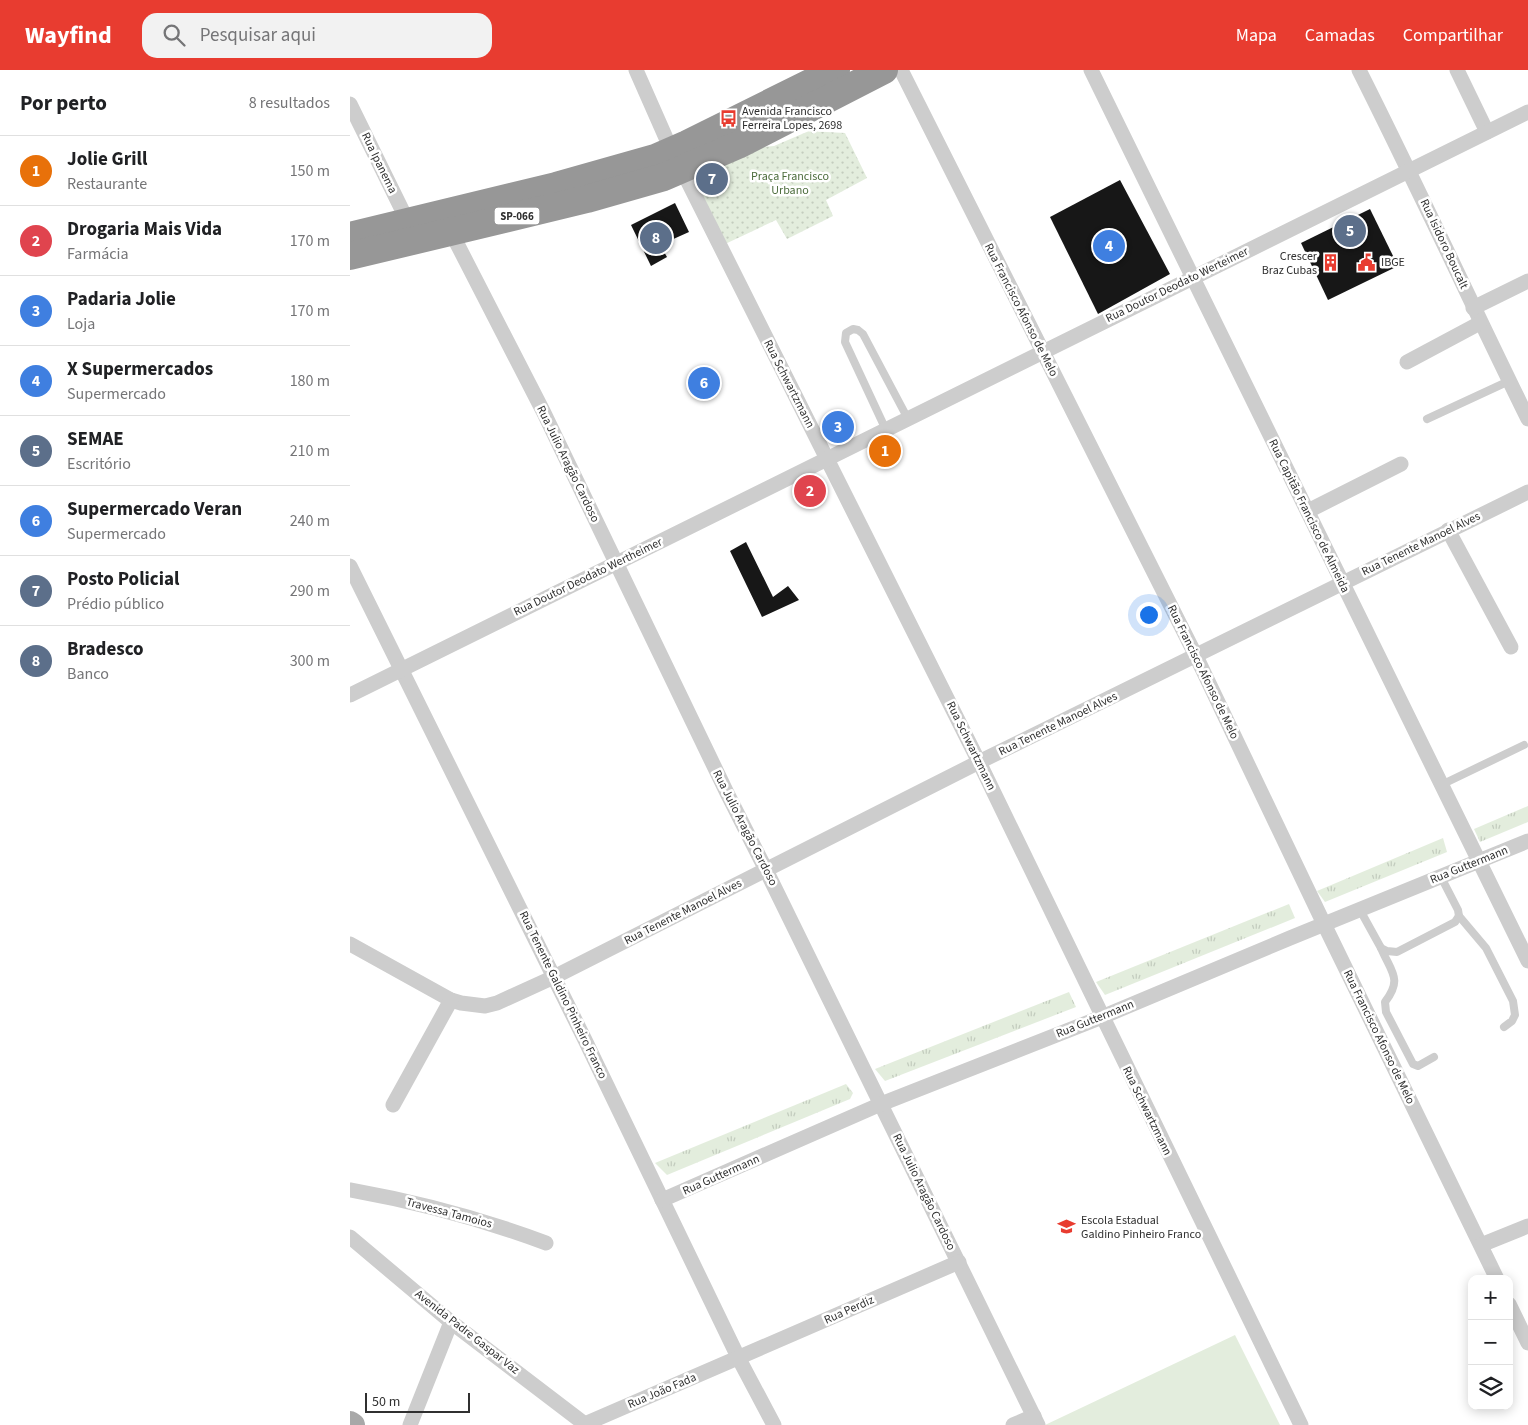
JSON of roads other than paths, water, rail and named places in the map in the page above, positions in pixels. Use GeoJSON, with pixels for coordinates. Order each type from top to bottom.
{"type":"FeatureCollection","features":[{"type":"Feature","properties":{"kind":"highway","name":"SP-066"},"geometry":{"type":"LineString","coordinates":[[677,160],[836,70]]}},
{"type":"Feature","properties":{"kind":"highway","name":"SP-066"},"geometry":{"type":"LineString","coordinates":[[350,256],[431,223],[655,158],[677,160],[738,145],[884,70]]}},
{"type":"Feature","properties":{"kind":"highway","name":"SP-066"},"geometry":{"type":"LineString","coordinates":[[350,236],[431,223]]}},
{"type":"Feature","properties":{"kind":"street","name":"Rua Schwartzmann"},"geometry":{"type":"LineString","coordinates":[[636,70],[677,160],[979,762],[1301,1425]]}},
{"type":"Feature","properties":{"kind":"street","name":"Rua Francisco Afonso de Melo"},"geometry":{"type":"LineString","coordinates":[[901,70],[1196,656],[1495,1275]]}},
{"type":"Feature","properties":{"kind":"street","name":"Rua Capitão Francisco de Almeida"},"geometry":{"type":"LineString","coordinates":[[1091,70],[1308,511],[1440,785],[1528,961]]}},
{"type":"Feature","properties":{"kind":"street","name":"Rua Isidoro Boucalt"},"geometry":{"type":"LineString","coordinates":[[1359,70],[1528,419]]}},
{"type":"Feature","properties":{"kind":"street"},"geometry":{"type":"LineString","coordinates":[[1457,70],[1487,132]]}},
{"type":"Feature","properties":{"kind":"street","name":"Rua Ipanema"},"geometry":{"type":"LineString","coordinates":[[350,104],[431,223]]}},
{"type":"Feature","properties":{"kind":"street","name":"Rua Doutor Deodato Werteimer"},"geometry":{"type":"LineString","coordinates":[[827,460],[1192,277],[1528,112]]}},
{"type":"Feature","properties":{"kind":"street","name":"Rua Julio Aragão Cardoso"},"geometry":{"type":"LineString","coordinates":[[431,223],[543,411],[615,564],[1036,1421]]}},
{"type":"Feature","properties":{"kind":"street"},"geometry":{"type":"LineString","coordinates":[[1474,308],[1528,281]]}},
{"type":"Feature","properties":{"kind":"street"},"geometry":{"type":"LineString","coordinates":[[1407,362],[1480,323]]}},
{"type":"Feature","properties":{"kind":"street","name":"Rua Doutor Deodato Wertheimer"},"geometry":{"type":"LineString","coordinates":[[350,695],[827,460]]}},
{"type":"Feature","properties":{"kind":"street"},"geometry":{"type":"LineString","coordinates":[[1308,511],[1401,464]]}},
{"type":"Feature","properties":{"kind":"street","name":"Rua Tenente Manoel Alves"},"geometry":{"type":"LineString","coordinates":[[350,944],[451,1000],[479,1006],[497,1003],[554,977],[979,762],[1528,492]]}},
{"type":"Feature","properties":{"kind":"street"},"geometry":{"type":"LineString","coordinates":[[1448,530],[1511,647]]}},
{"type":"Feature","properties":{"kind":"street","name":"Rua Tenente Galdino Pinheiro Franco"},"geometry":{"type":"LineString","coordinates":[[350,566],[554,977],[739,1358],[774,1425]]}},
{"type":"Feature","properties":{"kind":"street","name":"Rua Guttermann"},"geometry":{"type":"LineString","coordinates":[[662,1200],[881,1104],[1102,1017],[1528,841]]}},
{"type":"Feature","properties":{"kind":"street"},"geometry":{"type":"LineString","coordinates":[[392,1106],[451,1000]]}},
{"type":"Feature","properties":{"kind":"street","name":"Travessa Tamoios"},"geometry":{"type":"LineString","coordinates":[[350,1190],[391,1197],[444,1210],[507,1228],[546,1243]]}},
{"type":"Feature","properties":{"kind":"street"},"geometry":{"type":"LineString","coordinates":[[1481,1245],[1528,1226]]}},
{"type":"Feature","properties":{"kind":"street","name":"Avenida Padre Gaspar Vaz"},"geometry":{"type":"LineString","coordinates":[[350,1237],[451,1322],[586,1425]]}},
{"type":"Feature","properties":{"kind":"street","name":"Rua Perdiz"},"geometry":{"type":"LineString","coordinates":[[739,1358],[958,1262]]}},
{"type":"Feature","properties":{"kind":"street"},"geometry":{"type":"LineString","coordinates":[[1513,1312],[1528,1343]]}},
{"type":"Feature","properties":{"kind":"street"},"geometry":{"type":"LineString","coordinates":[[410,1425],[451,1322]]}},
{"type":"Feature","properties":{"kind":"street","name":"Rua João Fada"},"geometry":{"type":"LineString","coordinates":[[586,1425],[739,1358]]}},
{"type":"Feature","properties":{"kind":"street"},"geometry":{"type":"LineString","coordinates":[[1013,1425],[1036,1421]]}},
{"type":"Feature","properties":{"kind":"lane"},"geometry":{"type":"LineString","coordinates":[[886,430],[846,342],[846,333],[853,329],[863,334],[908,420]]}},
{"type":"Feature","properties":{"kind":"lane"},"geometry":{"type":"LineString","coordinates":[[1427,420],[1509,381]]}},
{"type":"Feature","properties":{"kind":"lane"},"geometry":{"type":"LineString","coordinates":[[1440,785],[1524,745]]}},
{"type":"Feature","properties":{"kind":"lane"},"geometry":{"type":"LineString","coordinates":[[1441,877],[1458,910],[1459,916],[1486,948],[1512,1001],[1515,1015],[1512,1021],[1504,1027]]}},
{"type":"Feature","properties":{"kind":"lane"},"geometry":{"type":"LineString","coordinates":[[1360,910],[1381,948],[1396,981],[1393,990],[1384,1002],[1386,1012],[1413,1064],[1418,1066],[1434,1057]]}},
{"type":"Feature","properties":{"kind":"lane"},"geometry":{"type":"LineString","coordinates":[[1381,948],[1397,952],[1456,922],[1459,916]]}},
{"type":"Feature","properties":{"kind":"place","name":"Avenida Francisco Ferreira Lopes, 2698"},"geometry":{"type":"Point","coordinates":[728,118]}},
{"type":"Feature","properties":{"kind":"place","name":"Posto Policial"},"geometry":{"type":"Point","coordinates":[712,179]}},
{"type":"Feature","properties":{"kind":"place","name":"SEMAE"},"geometry":{"type":"Point","coordinates":[1350,231]}},
{"type":"Feature","properties":{"kind":"place","name":"Bradesco"},"geometry":{"type":"Point","coordinates":[656,238]}},
{"type":"Feature","properties":{"kind":"place","name":"X Supermercados"},"geometry":{"type":"Point","coordinates":[1109,246]}},
{"type":"Feature","properties":{"kind":"place","name":"IBGE"},"geometry":{"type":"Point","coordinates":[1367,262]}},
{"type":"Feature","properties":{"kind":"place","name":"Crescer Braz Cubas"},"geometry":{"type":"Point","coordinates":[1331,263]}},
{"type":"Feature","properties":{"kind":"place","name":"Supermercado Veran"},"geometry":{"type":"Point","coordinates":[704,383]}},
{"type":"Feature","properties":{"kind":"place","name":"Padaria Jolie"},"geometry":{"type":"Point","coordinates":[838,427]}},
{"type":"Feature","properties":{"kind":"place","name":"Jolie Grill"},"geometry":{"type":"Point","coordinates":[885,451]}},
{"type":"Feature","properties":{"kind":"place","name":"Drogaria Mais Vida"},"geometry":{"type":"Point","coordinates":[810,491]}},
{"type":"Feature","properties":{"kind":"place","name":"Escola Estadual Galdino Pinheiro Franco"},"geometry":{"type":"Point","coordinates":[1067,1227]}},
{"type":"Feature","properties":{"kind":"park label","name":"Praça Francisco Urbano"},"geometry":{"type":"Point","coordinates":[790,183]}}]}
